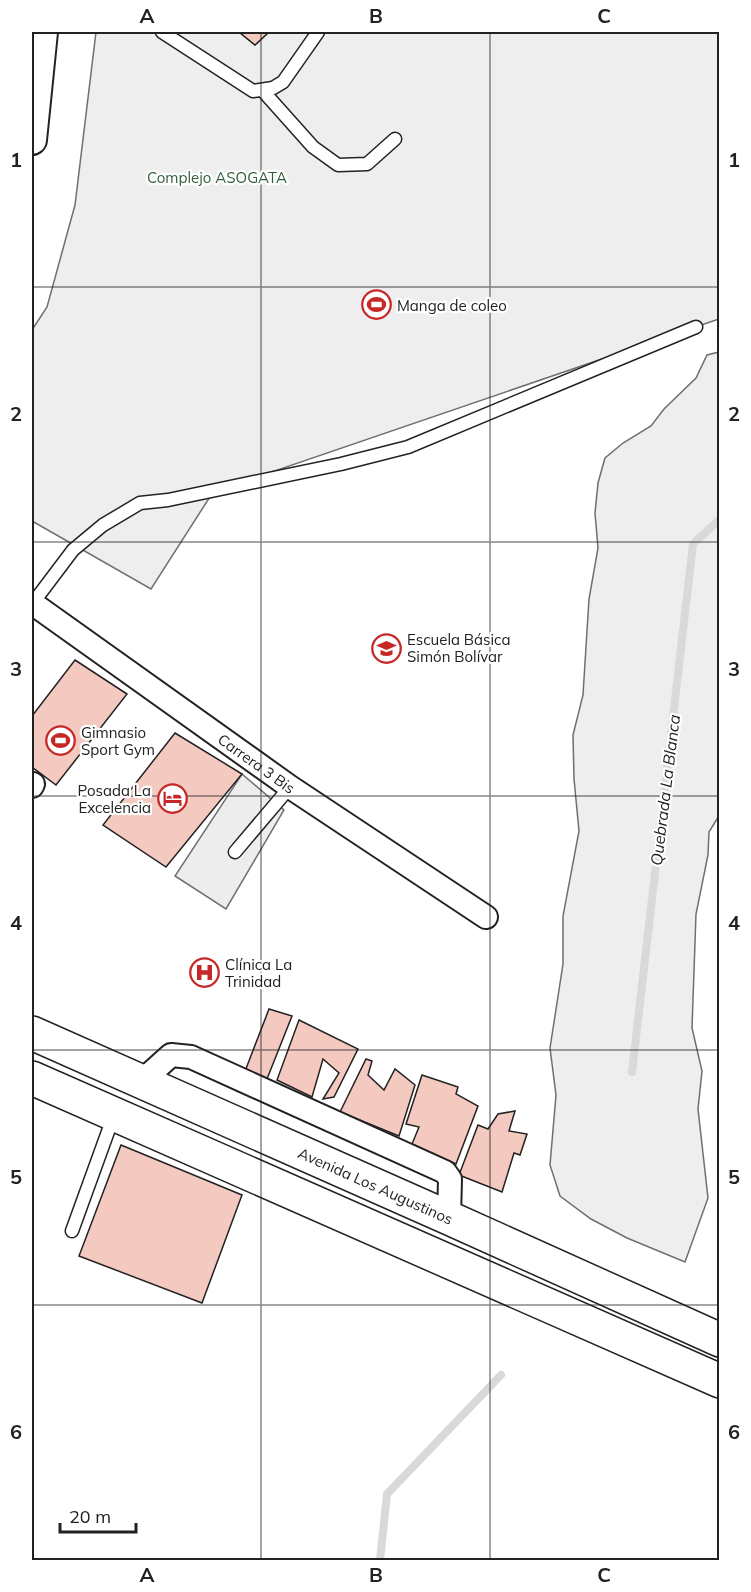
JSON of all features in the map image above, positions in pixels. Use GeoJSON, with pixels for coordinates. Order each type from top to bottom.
{"type":"FeatureCollection","features":[{"type":"Feature","properties":{"kind":"main road","name":"Avenida Los Augustinos"},"geometry":{"type":"LineString","coordinates":[[32,1033],[720,1340]]}},
{"type":"Feature","properties":{"kind":"main road"},"geometry":{"type":"LineString","coordinates":[[32,1078],[720,1381]]}},
{"type":"Feature","properties":{"kind":"street"},"geometry":{"type":"LineString","coordinates":[[32,140],[39,36]]}},
{"type":"Feature","properties":{"kind":"street","name":"Carrera 3 Bis"},"geometry":{"type":"LineString","coordinates":[[32,603],[290,787],[486,917]]}},
{"type":"Feature","properties":{"kind":"street"},"geometry":{"type":"LineString","coordinates":[[141,1082],[171,1055],[191,1057],[445,1172],[450,1179],[449,1218]]}},
{"type":"Feature","properties":{"kind":"lane"},"geometry":{"type":"LineString","coordinates":[[162,32],[253,91],[263,91],[283,82],[318,32]]}},
{"type":"Feature","properties":{"kind":"lane"},"geometry":{"type":"LineString","coordinates":[[263,91],[313,147],[338,165],[367,164],[395,139]]}},
{"type":"Feature","properties":{"kind":"lane"},"geometry":{"type":"LineString","coordinates":[[32,603],[73,550],[104,525],[140,503],[168,500],[341,465],[408,447],[696,327]]}},
{"type":"Feature","properties":{"kind":"lane"},"geometry":{"type":"LineString","coordinates":[[235,852],[290,787]]}},
{"type":"Feature","properties":{"kind":"lane"},"geometry":{"type":"LineString","coordinates":[[72,1231],[115,1114]]}},
{"type":"Feature","properties":{"kind":"green space","name":"Complejo ASOGATA"},"geometry":{"type":"Polygon","coordinates":[[[96,32],[239,32],[255,45],[269,32],[719,32],[719,319],[213,492],[151,589],[32,521],[32,330],[47,307],[75,205],[96,32]]]}},
{"type":"Feature","properties":{"kind":"green space"},"geometry":{"type":"Polygon","coordinates":[[[719,352],[720,814],[709,832],[708,855],[696,914],[692,1028],[702,1071],[698,1109],[708,1198],[685,1262],[627,1238],[591,1219],[560,1196],[550,1165],[556,1095],[550,1048],[563,964],[563,916],[579,831],[573,735],[583,695],[589,599],[598,548],[595,513],[598,483],[605,458],[623,443],[651,426],[664,409],[696,378],[707,355],[719,352]]]}},
{"type":"Feature","properties":{"kind":"shaded area"},"geometry":{"type":"Polygon","coordinates":[[[242,774],[284,810],[226,909],[175,876],[242,774]]]}},
{"type":"Feature","properties":{"kind":"building"},"geometry":{"type":"Polygon","coordinates":[[[239,32],[269,32],[255,45],[239,32]]]}},
{"type":"Feature","properties":{"kind":"building","name":"Gimnasio Sport Gym"},"geometry":{"type":"Polygon","coordinates":[[[75,660],[127,694],[56,785],[32,767],[32,716],[75,660]]]}},
{"type":"Feature","properties":{"kind":"building","name":"Posada La Excelencia"},"geometry":{"type":"Polygon","coordinates":[[[175,733],[242,774],[166,867],[103,825],[175,733]]]}},
{"type":"Feature","properties":{"kind":"building"},"geometry":{"type":"Polygon","coordinates":[[[269,1009],[292,1016],[263,1089],[242,1079],[269,1009]]]}},
{"type":"Feature","properties":{"kind":"building"},"geometry":{"type":"Polygon","coordinates":[[[299,1020],[358,1049],[334,1097],[323,1099],[339,1073],[323,1059],[312,1097],[277,1080],[299,1020]]]}},
{"type":"Feature","properties":{"kind":"building"},"geometry":{"type":"Polygon","coordinates":[[[366,1059],[372,1061],[368,1075],[384,1090],[395,1069],[415,1085],[399,1136],[340,1112],[366,1059]]]}},
{"type":"Feature","properties":{"kind":"building"},"geometry":{"type":"Polygon","coordinates":[[[422,1075],[458,1087],[456,1094],[478,1106],[456,1164],[412,1144],[419,1127],[406,1124],[422,1075]]]}},
{"type":"Feature","properties":{"kind":"building"},"geometry":{"type":"Polygon","coordinates":[[[515,1111],[509,1131],[527,1134],[520,1155],[514,1153],[502,1192],[459,1175],[478,1125],[488,1129],[498,1114],[515,1111]]]}},
{"type":"Feature","properties":{"kind":"building"},"geometry":{"type":"Polygon","coordinates":[[[121,1145],[242,1195],[202,1303],[79,1256],[121,1145]]]}},
{"type":"Feature","properties":{"kind":"waterway","name":"Quebrada La Blanca"},"geometry":{"type":"LineString","coordinates":[[632,1072],[693,544],[720,519]]}},
{"type":"Feature","properties":{"kind":"waterway","name":"Quebrada La Blanca"},"geometry":{"type":"LineString","coordinates":[[380,1560],[387,1494],[501,1375]]}},
{"type":"Feature","properties":{"kind":"place","name":"Manga de coleo"},"geometry":{"type":"Point","coordinates":[376,305]}},
{"type":"Feature","properties":{"kind":"place","name":"Escuela Básica Simón Bolívar"},"geometry":{"type":"Point","coordinates":[386,648]}},
{"type":"Feature","properties":{"kind":"place","name":"Gimnasio Sport Gym"},"geometry":{"type":"Point","coordinates":[60,741]}},
{"type":"Feature","properties":{"kind":"place","name":"Posada La Excelencia"},"geometry":{"type":"Point","coordinates":[172,799]}},
{"type":"Feature","properties":{"kind":"place","name":"Clínica La Trinidad"},"geometry":{"type":"Point","coordinates":[204,973]}}]}
